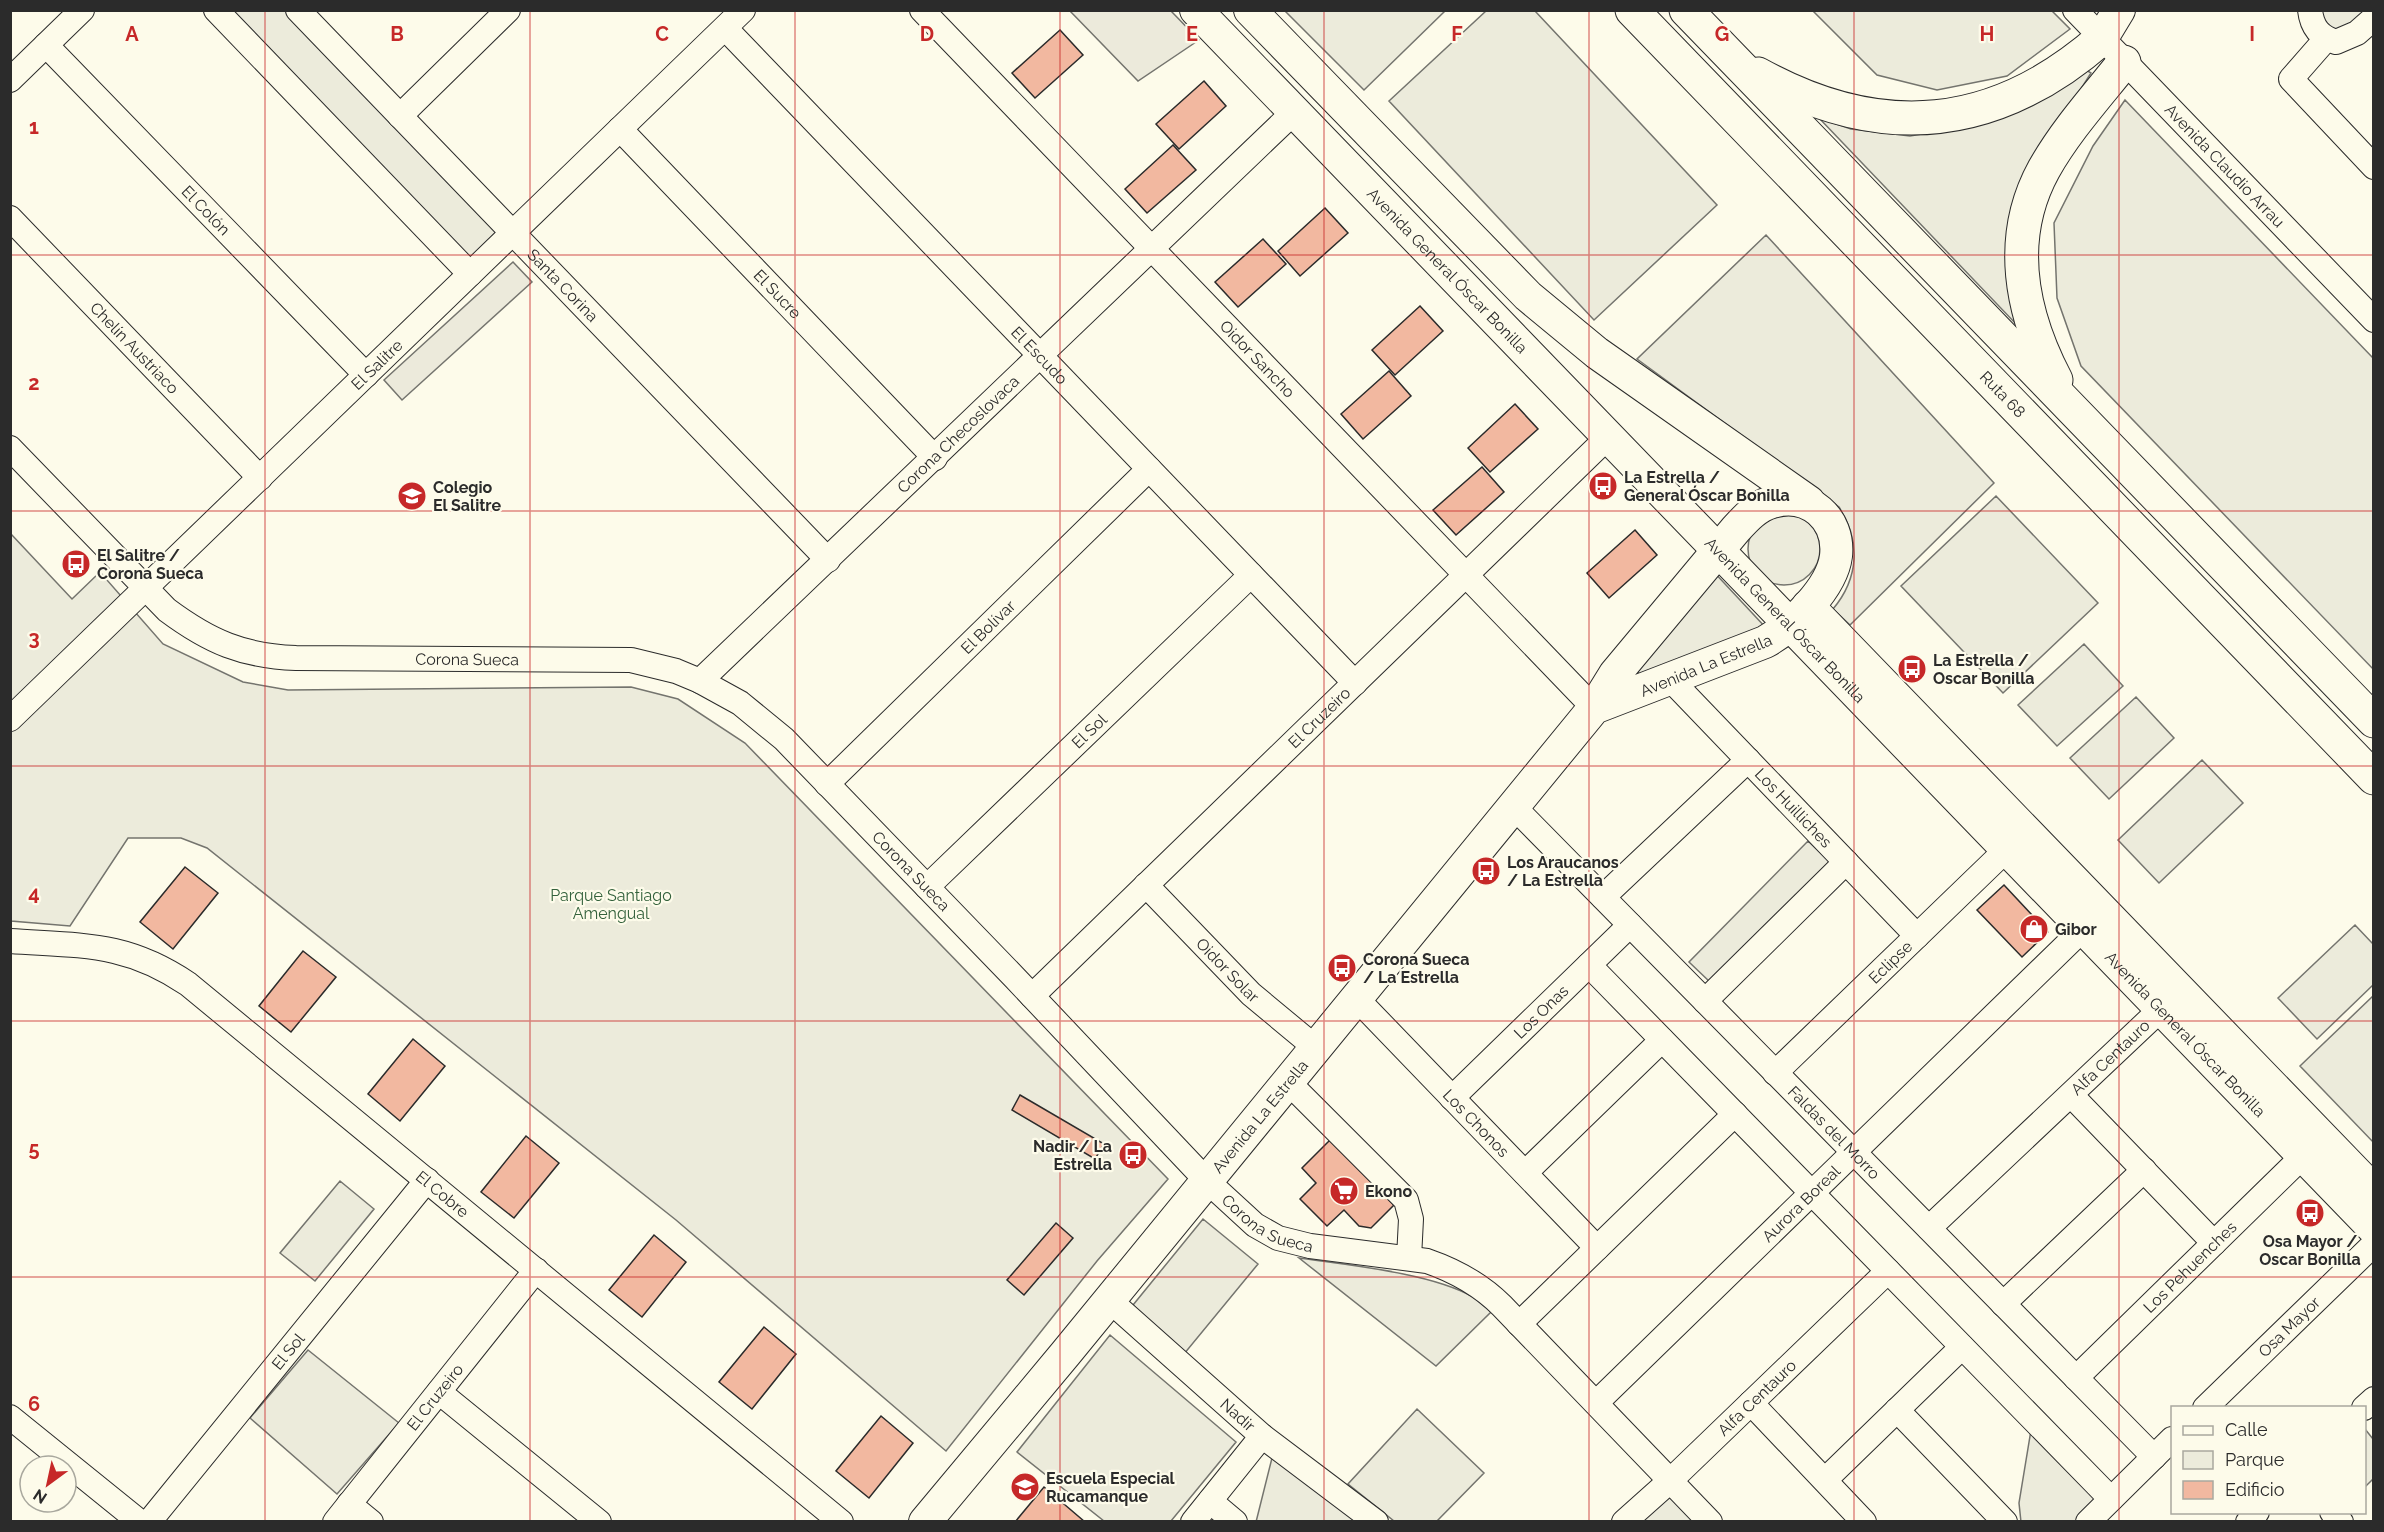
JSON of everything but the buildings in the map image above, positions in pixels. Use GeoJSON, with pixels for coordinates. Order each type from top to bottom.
{"type":"FeatureCollection","features":[{"type":"Feature","properties":{"kind":"highway","name":"Ruta 68"},"geometry":{"type":"LineString","coordinates":[[1632,10],[2373,778]]}},
{"type":"Feature","properties":{"kind":"highway"},"geometry":{"type":"LineString","coordinates":[[1686,10],[2373,721]]}},
{"type":"Feature","properties":{"kind":"highway"},"geometry":{"type":"LineString","coordinates":[[1732,58],[1789,90],[1835,108],[1876,117],[1934,118],[1982,108],[2038,84],[2080,58],[2102,38]]}},
{"type":"Feature","properties":{"kind":"highway"},"geometry":{"type":"LineString","coordinates":[[2071,130],[2091,85],[2102,38]]}},
{"type":"Feature","properties":{"kind":"highway"},"geometry":{"type":"LineString","coordinates":[[2067,403],[2039,342],[2024,290],[2020,267],[2022,234],[2035,190],[2054,154],[2124,62]]}},
{"type":"Feature","properties":{"kind":"main road","name":"Avenida General Óscar Bonilla"},"geometry":{"type":"LineString","coordinates":[[1196,10],[1717,551],[1799,616],[2373,1191]]}},
{"type":"Feature","properties":{"kind":"main road"},"geometry":{"type":"LineString","coordinates":[[1250,10],[1504,274],[1536,303],[1597,353],[1809,502]]}},
{"type":"Feature","properties":{"kind":"main road"},"geometry":{"type":"LineString","coordinates":[[2102,38],[2120,10]]}},
{"type":"Feature","properties":{"kind":"main road","name":"Avenida La Estrella"},"geometry":{"type":"LineString","coordinates":[[925,1521],[1357,999],[1717,551],[1746,519],[1764,505],[1790,500],[1809,502],[1827,519],[1836,544],[1833,568],[1799,616],[1765,642],[1671,680],[1593,708]]}},
{"type":"Feature","properties":{"kind":"main road","name":"Avenida General Óscar Bonilla"},"geometry":{"type":"LineString","coordinates":[[1799,616],[2006,850],[2373,1229]]}},
{"type":"Feature","properties":{"kind":"street"},"geometry":{"type":"LineString","coordinates":[[10,80],[82,10]]}},
{"type":"Feature","properties":{"kind":"street"},"geometry":{"type":"LineString","coordinates":[[216,10],[470,274]]}},
{"type":"Feature","properties":{"kind":"street"},"geometry":{"type":"LineString","coordinates":[[400,116],[508,10]]}},
{"type":"Feature","properties":{"kind":"street","name":"El Salitre"},"geometry":{"type":"LineString","coordinates":[[10,719],[743,10]]}},
{"type":"Feature","properties":{"kind":"street","name":"Oidor Sancho"},"geometry":{"type":"LineString","coordinates":[[922,10],[1593,708]]}},
{"type":"Feature","properties":{"kind":"street","name":"Avenida Claudio Arrau"},"geometry":{"type":"LineString","coordinates":[[2075,10],[2373,320]]}},
{"type":"Feature","properties":{"kind":"street"},"geometry":{"type":"LineString","coordinates":[[2310,10],[2311,21],[2316,29],[2326,39],[2336,42],[2357,33],[2373,18]]}},
{"type":"Feature","properties":{"kind":"street","name":"Santa Corina"},"geometry":{"type":"LineString","coordinates":[[299,11],[828,560]]}},
{"type":"Feature","properties":{"kind":"street","name":"El Escudo"},"geometry":{"type":"LineString","coordinates":[[725,28],[1355,683]]}},
{"type":"Feature","properties":{"kind":"street"},"geometry":{"type":"LineString","coordinates":[[2326,39],[2291,79],[2373,167]]}},
{"type":"Feature","properties":{"kind":"street","name":"El Colón"},"geometry":{"type":"LineString","coordinates":[[46,45],[366,375]]}},
{"type":"Feature","properties":{"kind":"street","name":"Corona Checoslovaca"},"geometry":{"type":"LineString","coordinates":[[700,681],[1294,112]]}},
{"type":"Feature","properties":{"kind":"street","name":"El Sucre"},"geometry":{"type":"LineString","coordinates":[[620,129],[935,458]]}},
{"type":"Feature","properties":{"kind":"street","name":"Chelín Austriaco"},"geometry":{"type":"LineString","coordinates":[[10,218],[260,478]]}},
{"type":"Feature","properties":{"kind":"street","name":"El Cruzeiro"},"geometry":{"type":"LineString","coordinates":[[1032,996],[1608,437]]}},
{"type":"Feature","properties":{"kind":"street","name":"Corona Sueca"},"geometry":{"type":"LineString","coordinates":[[10,448],[167,610],[196,631],[222,644],[253,654],[296,658],[631,660],[668,669],[700,681],[740,703],[765,722],[827,784],[1206,1180],[1247,1219],[1278,1238],[1310,1246],[1408,1258],[1444,1267],[1476,1283],[1490,1294],[1710,1521]]}},
{"type":"Feature","properties":{"kind":"street","name":"El Bolívar"},"geometry":{"type":"LineString","coordinates":[[827,784],[1149,469]]}},
{"type":"Feature","properties":{"kind":"street","name":"El Sol"},"geometry":{"type":"LineString","coordinates":[[927,887],[1251,575]]}},
{"type":"Feature","properties":{"kind":"street","name":"Los Huilliches"},"geometry":{"type":"LineString","coordinates":[[1671,680],[1917,936]]}},
{"type":"Feature","properties":{"kind":"street"},"geometry":{"type":"LineString","coordinates":[[1603,897],[1748,760]]}},
{"type":"Feature","properties":{"kind":"street","name":"Faldas del Morro"},"geometry":{"type":"LineString","coordinates":[[1513,806],[2154,1457]]}},
{"type":"Feature","properties":{"kind":"street","name":"Eclipse"},"geometry":{"type":"LineString","coordinates":[[1775,1072],[2006,850]]}},
{"type":"Feature","properties":{"kind":"street"},"geometry":{"type":"LineString","coordinates":[[1705,1001],[1846,862]]}},
{"type":"Feature","properties":{"kind":"street","name":"Oidor Solar"},"geometry":{"type":"LineString","coordinates":[[1146,885],[1251,994],[1316,1048]]}},
{"type":"Feature","properties":{"kind":"street","name":"Los Onas"},"geometry":{"type":"LineString","coordinates":[[1452,1098],[1630,925]]}},
{"type":"Feature","properties":{"kind":"street","name":"Aurora Boreal"},"geometry":{"type":"LineString","coordinates":[[1596,1403],[2083,928]]}},
{"type":"Feature","properties":{"kind":"street","name":"El Cobre"},"geometry":{"type":"LineString","coordinates":[[10,941],[100,947],[137,956],[172,973],[841,1521]]}},
{"type":"Feature","properties":{"kind":"street"},"geometry":{"type":"LineString","coordinates":[[1589,965],[2111,1499]]}},
{"type":"Feature","properties":{"kind":"street","name":"Los Chonos"},"geometry":{"type":"LineString","coordinates":[[1357,999],[1597,1248]]}},
{"type":"Feature","properties":{"kind":"street","name":"Alfa Centauro"},"geometry":{"type":"LineString","coordinates":[[1929,1228],[2161,1009]]}},
{"type":"Feature","properties":{"kind":"street"},"geometry":{"type":"LineString","coordinates":[[1525,1173],[1662,1040]]}},
{"type":"Feature","properties":{"kind":"street"},"geometry":{"type":"LineString","coordinates":[[1288,1082],[1406,1200],[1412,1219],[1408,1258]]}},
{"type":"Feature","properties":{"kind":"street"},"geometry":{"type":"LineString","coordinates":[[2071,1095],[2214,1243]]}},
{"type":"Feature","properties":{"kind":"street"},"geometry":{"type":"LineString","coordinates":[[1519,1324],[1735,1114]]}},
{"type":"Feature","properties":{"kind":"street","name":"Los Pehuenches"},"geometry":{"type":"LineString","coordinates":[[2076,1378],[2303,1156]]}},
{"type":"Feature","properties":{"kind":"street"},"geometry":{"type":"LineString","coordinates":[[2004,1304],[2144,1170]]}},
{"type":"Feature","properties":{"kind":"street","name":"El Sol"},"geometry":{"type":"LineString","coordinates":[[149,1521],[427,1180]]}},
{"type":"Feature","properties":{"kind":"street","name":"Osa Mayor"},"geometry":{"type":"LineString","coordinates":[[2217,1403],[2373,1244]]}},
{"type":"Feature","properties":{"kind":"street","name":"El Cruzeiro"},"geometry":{"type":"LineString","coordinates":[[342,1513],[536,1270]]}},
{"type":"Feature","properties":{"kind":"street","name":"Alfa Centauro"},"geometry":{"type":"LineString","coordinates":[[1624,1521],[1671,1480],[1888,1271]]}},
{"type":"Feature","properties":{"kind":"street","name":"Nadir"},"geometry":{"type":"LineString","coordinates":[[1108,1299],[1262,1436],[1376,1521]]}},
{"type":"Feature","properties":{"kind":"street"},"geometry":{"type":"LineString","coordinates":[[1825,1480],[1962,1347]]}},
{"type":"Feature","properties":{"kind":"street"},"geometry":{"type":"LineString","coordinates":[[439,1392],[599,1521]]}},
{"type":"Feature","properties":{"kind":"street"},"geometry":{"type":"LineString","coordinates":[[1751,1403],[1864,1521]]}},
{"type":"Feature","properties":{"kind":"street"},"geometry":{"type":"LineString","coordinates":[[1897,1410],[2005,1521]]}},
{"type":"Feature","properties":{"kind":"street"},"geometry":{"type":"LineString","coordinates":[[10,1417],[140,1521]]}},
{"type":"Feature","properties":{"kind":"street"},"geometry":{"type":"LineString","coordinates":[[1193,1521],[1262,1436]]}},
{"type":"Feature","properties":{"kind":"street"},"geometry":{"type":"LineString","coordinates":[[2088,1521],[2171,1440]]}},
{"type":"Feature","properties":{"kind":"street"},"geometry":{"type":"LineString","coordinates":[[1210,1501],[1235,1521]]}},
{"type":"Feature","properties":{"kind":"street"},"geometry":{"type":"LineString","coordinates":[[342,1513],[371,1521]]}},
{"type":"Feature","properties":{"kind":"green space"},"geometry":{"type":"Polygon","coordinates":[[[230,11],[286,11],[501,235],[472,263],[230,11]]]}},
{"type":"Feature","properties":{"kind":"green space"},"geometry":{"type":"Polygon","coordinates":[[[1285,11],[1445,11],[1364,90],[1285,11]]]}},
{"type":"Feature","properties":{"kind":"green space"},"geometry":{"type":"Polygon","coordinates":[[[1486,11],[1535,11],[1717,205],[1594,320],[1389,101],[1486,11]]]}},
{"type":"Feature","properties":{"kind":"green space"},"geometry":{"type":"Polygon","coordinates":[[[1813,11],[2052,11],[2070,29],[2007,76],[1937,90],[1877,75],[1813,11]]]}},
{"type":"Feature","properties":{"kind":"green space"},"geometry":{"type":"Polygon","coordinates":[[[2314,11],[2374,11],[2333,36],[2314,11]]]}},
{"type":"Feature","properties":{"kind":"green space"},"geometry":{"type":"Polygon","coordinates":[[[2080,66],[2091,73],[2048,141],[2017,325],[1819,118],[1851,129],[1910,136],[1976,125],[2080,66]]]}},
{"type":"Feature","properties":{"kind":"green space"},"geometry":{"type":"Polygon","coordinates":[[[2125,100],[2373,358],[2373,669],[2081,366],[2057,298],[2054,223],[2093,146],[2125,100]]]}},
{"type":"Feature","properties":{"kind":"green space"},"geometry":{"type":"Polygon","coordinates":[[[1766,235],[1994,483],[1850,625],[1833,609],[1848,585],[1854,559],[1851,533],[1839,507],[1637,359],[1766,235]]]}},
{"type":"Feature","properties":{"kind":"green space"},"geometry":{"type":"Polygon","coordinates":[[[1996,496],[2098,603],[2003,693],[1901,586],[1996,496]]]}},
{"type":"Feature","properties":{"kind":"green space"},"geometry":{"type":"Polygon","coordinates":[[[1784,513],[1804,519],[1814,529],[1820,549],[1814,569],[1804,579],[1784,585],[1764,579],[1754,569],[1748,549],[1754,529],[1764,519],[1784,513]]]}},
{"type":"Feature","properties":{"kind":"green space","name":"Parque Santiago Amengual"},"geometry":{"type":"Polygon","coordinates":[[[11,534],[72,599],[100,572],[163,644],[243,682],[288,690],[631,687],[678,699],[745,743],[1168,1179],[1097,1261],[946,1451],[676,1220],[207,848],[181,838],[128,838],[70,926],[11,921],[11,534]]]}},
{"type":"Feature","properties":{"kind":"green space"},"geometry":{"type":"Polygon","coordinates":[[[1712,570],[1767,629],[1643,677],[1634,669],[1712,570]]]}},
{"type":"Feature","properties":{"kind":"green space"},"geometry":{"type":"Polygon","coordinates":[[[2084,644],[2123,686],[2057,746],[2018,705],[2084,644]]]}},
{"type":"Feature","properties":{"kind":"green space"},"geometry":{"type":"Polygon","coordinates":[[[2136,697],[2174,738],[2109,799],[2070,758],[2136,697]]]}},
{"type":"Feature","properties":{"kind":"green space"},"geometry":{"type":"Polygon","coordinates":[[[2202,760],[2243,803],[2159,883],[2118,840],[2202,760]]]}},
{"type":"Feature","properties":{"kind":"green space"},"geometry":{"type":"Polygon","coordinates":[[[1808,841],[1830,862],[1711,983],[1689,962],[1808,841]]]}},
{"type":"Feature","properties":{"kind":"green space"},"geometry":{"type":"Polygon","coordinates":[[[2355,925],[2373,944],[2373,985],[2317,1039],[2278,998],[2355,925]]]}},
{"type":"Feature","properties":{"kind":"green space"},"geometry":{"type":"Polygon","coordinates":[[[2373,996],[2373,1142],[2300,1066],[2373,996]]]}},
{"type":"Feature","properties":{"kind":"green space"},"geometry":{"type":"Polygon","coordinates":[[[340,1181],[374,1209],[315,1281],[280,1253],[340,1181]]]}},
{"type":"Feature","properties":{"kind":"green space"},"geometry":{"type":"Polygon","coordinates":[[[1203,1219],[1258,1264],[1184,1354],[1129,1310],[1203,1219]]]}},
{"type":"Feature","properties":{"kind":"green space"},"geometry":{"type":"Polygon","coordinates":[[[1299,1258],[1389,1271],[1435,1282],[1473,1297],[1491,1312],[1436,1366],[1299,1258]]]}},
{"type":"Feature","properties":{"kind":"green space"},"geometry":{"type":"Polygon","coordinates":[[[1110,1335],[1236,1442],[1171,1521],[1104,1521],[1017,1452],[1110,1335]]]}},
{"type":"Feature","properties":{"kind":"green space"},"geometry":{"type":"Polygon","coordinates":[[[308,1350],[399,1423],[337,1494],[250,1418],[308,1350]]]}},
{"type":"Feature","properties":{"kind":"green space"},"geometry":{"type":"Polygon","coordinates":[[[1417,1409],[1484,1473],[1437,1521],[1394,1521],[1348,1484],[1417,1409]]]}},
{"type":"Feature","properties":{"kind":"green space"},"geometry":{"type":"Polygon","coordinates":[[[2032,1424],[2106,1498],[2081,1521],[2021,1522],[2019,1503],[2032,1424]]]}},
{"type":"Feature","properties":{"kind":"green space"},"geometry":{"type":"Polygon","coordinates":[[[2366,1430],[2373,1439],[2374,1478],[2366,1486],[2366,1430]]]}},
{"type":"Feature","properties":{"kind":"green space"},"geometry":{"type":"Polygon","coordinates":[[[1272,1458],[1360,1522],[1256,1522],[1272,1458]]]}},
{"type":"Feature","properties":{"kind":"green space"},"geometry":{"type":"Polygon","coordinates":[[[1666,1492],[1696,1522],[1633,1522],[1666,1492]]]}},
{"type":"Feature","properties":{"kind":"shaded area"},"geometry":{"type":"Polygon","coordinates":[[[1070,11],[1171,11],[1199,40],[1138,81],[1070,11]]]}},
{"type":"Feature","properties":{"kind":"shaded area"},"geometry":{"type":"Polygon","coordinates":[[[513,262],[532,282],[402,400],[384,380],[513,262]]]}},
{"type":"Feature","properties":{"kind":"place","name":"La Estrella / General Óscar Bonilla"},"geometry":{"type":"Point","coordinates":[1603,486]}},
{"type":"Feature","properties":{"kind":"place","name":"Colegio El Salitre"},"geometry":{"type":"Point","coordinates":[412,496]}},
{"type":"Feature","properties":{"kind":"place","name":"El Salitre / Corona Sueca"},"geometry":{"type":"Point","coordinates":[76,564]}},
{"type":"Feature","properties":{"kind":"place","name":"La Estrella / Oscar Bonilla"},"geometry":{"type":"Point","coordinates":[1912,669]}},
{"type":"Feature","properties":{"kind":"place","name":"Los Araucanos / La Estrella"},"geometry":{"type":"Point","coordinates":[1486,871]}},
{"type":"Feature","properties":{"kind":"place","name":"Gibor"},"geometry":{"type":"Point","coordinates":[2034,929]}},
{"type":"Feature","properties":{"kind":"place","name":"Corona Sueca / La Estrella"},"geometry":{"type":"Point","coordinates":[1342,968]}},
{"type":"Feature","properties":{"kind":"place","name":"Nadir / La Estrella"},"geometry":{"type":"Point","coordinates":[1133,1155]}},
{"type":"Feature","properties":{"kind":"place","name":"Ekono"},"geometry":{"type":"Point","coordinates":[1344,1191]}},
{"type":"Feature","properties":{"kind":"place","name":"Osa Mayor / Oscar Bonilla"},"geometry":{"type":"Point","coordinates":[2310,1213]}},
{"type":"Feature","properties":{"kind":"place","name":"Escuela Especial Rucamanque"},"geometry":{"type":"Point","coordinates":[1025,1487]}}]}
